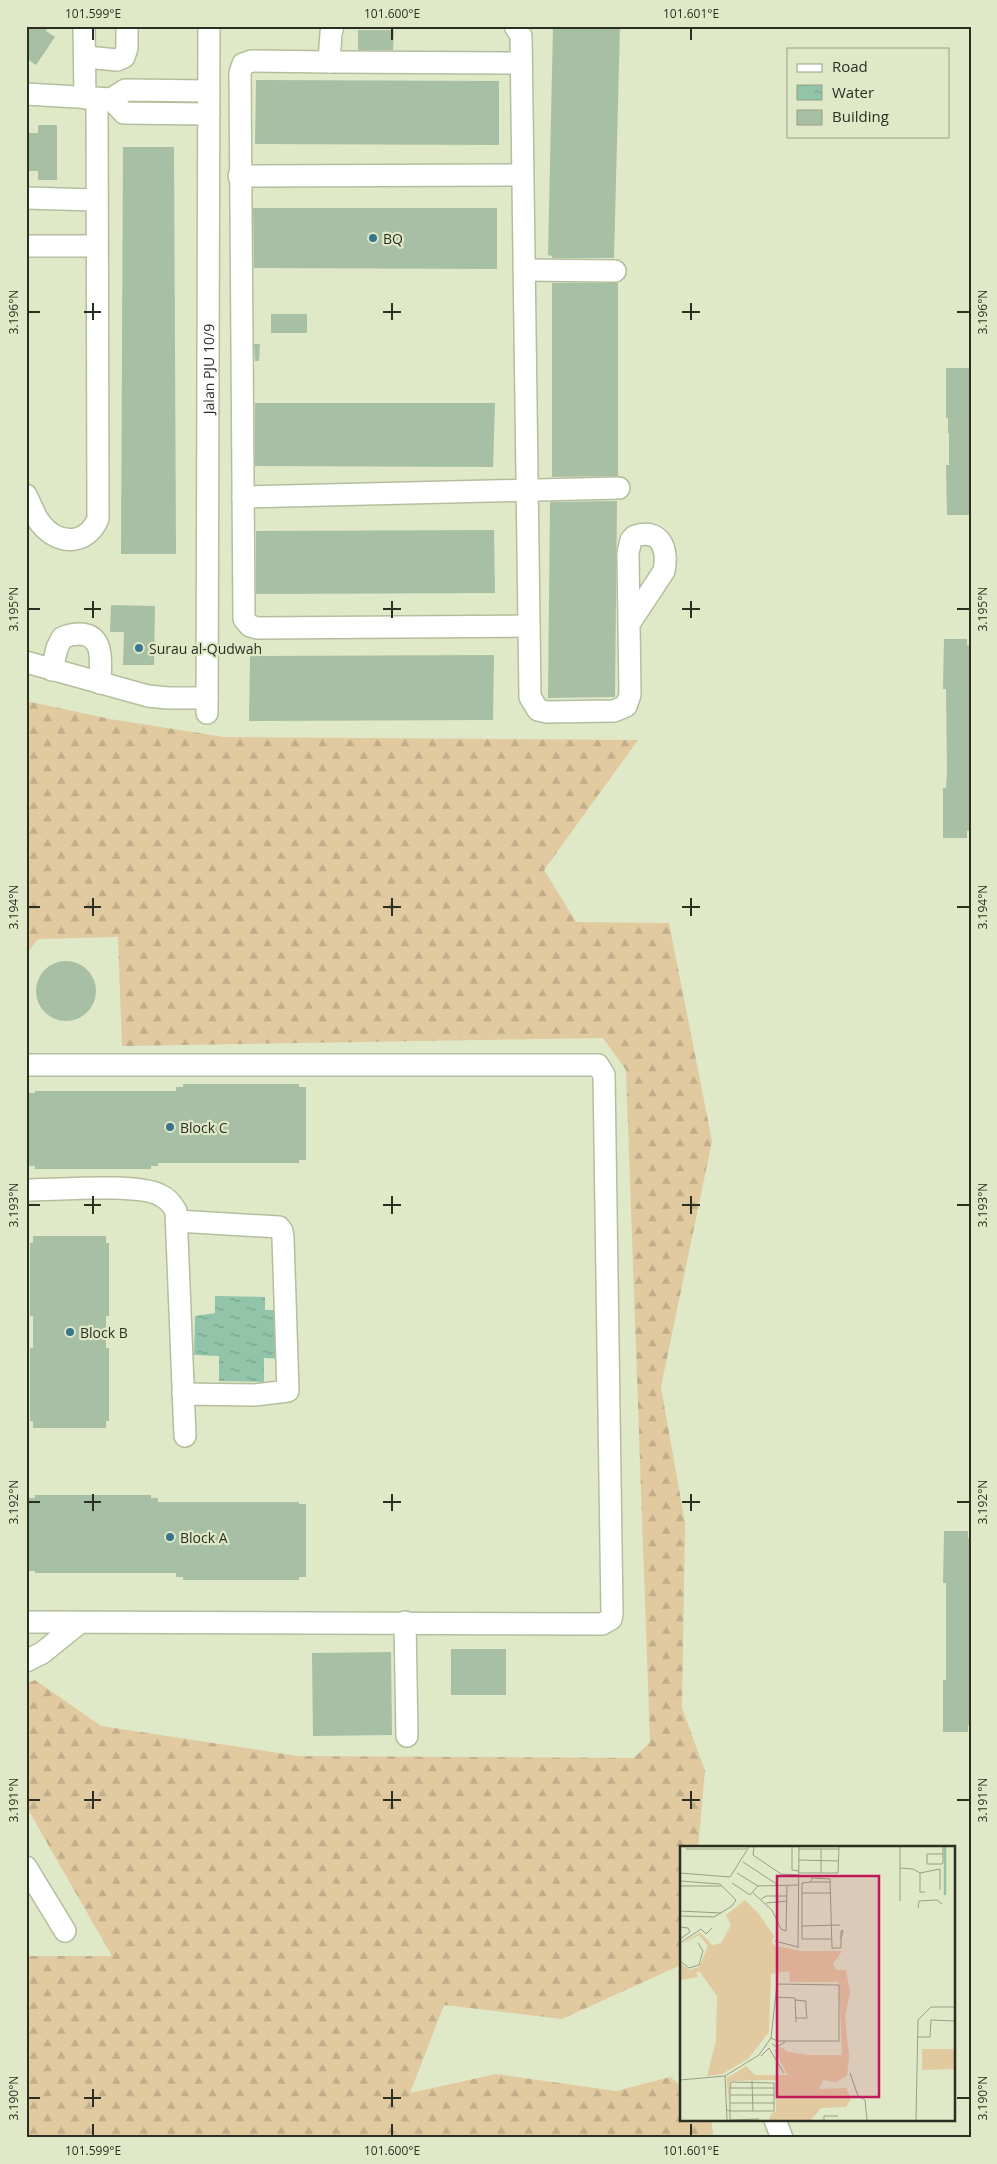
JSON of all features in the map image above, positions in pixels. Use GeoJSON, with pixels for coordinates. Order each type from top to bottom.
{"type":"FeatureCollection","features":[{"type":"Feature","properties":{"kind":"street"},"geometry":{"type":"LineString","coordinates":[[26,495],[40,523],[51,533],[71,540],[82,539],[92,532],[98,519],[95,200],[98,98],[86,57],[84,26]]}},
{"type":"Feature","properties":{"kind":"street"},"geometry":{"type":"LineString","coordinates":[[86,57],[117,60],[124,57],[127,48],[127,26]]}},
{"type":"Feature","properties":{"kind":"street","name":"Jalan PJU 10/9"},"geometry":{"type":"LineString","coordinates":[[100,683],[148,696],[207,705],[209,26]]}},
{"type":"Feature","properties":{"kind":"street"},"geometry":{"type":"LineString","coordinates":[[329,62],[331,33],[334,26]]}},
{"type":"Feature","properties":{"kind":"street"},"geometry":{"type":"LineString","coordinates":[[515,26],[521,36],[530,697],[538,710],[547,712],[614,711],[626,706],[630,695],[629,624]]}},
{"type":"Feature","properties":{"kind":"street"},"geometry":{"type":"LineString","coordinates":[[521,64],[252,61],[243,64],[240,73],[239,176],[244,619],[250,626],[258,628],[529,626]]}},
{"type":"Feature","properties":{"kind":"street"},"geometry":{"type":"LineString","coordinates":[[26,94],[98,98],[125,90],[208,102],[239,102]]}},
{"type":"Feature","properties":{"kind":"street"},"geometry":{"type":"LineString","coordinates":[[239,176],[522,175]]}},
{"type":"Feature","properties":{"kind":"street"},"geometry":{"type":"LineString","coordinates":[[26,198],[95,200]]}},
{"type":"Feature","properties":{"kind":"street"},"geometry":{"type":"LineString","coordinates":[[26,246],[96,246]]}},
{"type":"Feature","properties":{"kind":"street"},"geometry":{"type":"LineString","coordinates":[[524,270],[616,271]]}},
{"type":"Feature","properties":{"kind":"street"},"geometry":{"type":"LineString","coordinates":[[243,497],[527,492],[619,488]]}},
{"type":"Feature","properties":{"kind":"street"},"geometry":{"type":"LineString","coordinates":[[26,662],[52,670],[100,683],[100,650],[95,639],[90,636],[73,634],[62,638],[57,648],[52,670]]}},
{"type":"Feature","properties":{"kind":"street"},"geometry":{"type":"LineString","coordinates":[[26,1065],[593,1064],[602,1069],[611,1619],[602,1624],[404,1622],[78,1624],[26,1622]]}},
{"type":"Feature","properties":{"kind":"street"},"geometry":{"type":"LineString","coordinates":[[26,1190],[132,1189],[150,1191],[161,1195],[171,1203],[176,1211],[177,1221],[185,1436]]}},
{"type":"Feature","properties":{"kind":"street"},"geometry":{"type":"LineString","coordinates":[[177,1221],[278,1227],[282,1231],[283,1238],[286,1298],[288,1391],[255,1395],[183,1394]]}},
{"type":"Feature","properties":{"kind":"street"},"geometry":{"type":"LineString","coordinates":[[404,1622],[408,1736]]}},
{"type":"Feature","properties":{"kind":"street"},"geometry":{"type":"LineString","coordinates":[[26,1661],[42,1652],[78,1624]]}},
{"type":"Feature","properties":{"kind":"street"},"geometry":{"type":"LineString","coordinates":[[26,1867],[65,1932]]}},
{"type":"Feature","properties":{"kind":"street"},"geometry":{"type":"LineString","coordinates":[[777,2122],[782,2138]]}},
{"type":"Feature","properties":{"kind":"green space"},"geometry":{"type":"Polygon","coordinates":[[[26,701],[110,719],[224,737],[638,740],[544,870],[576,922],[669,923],[712,1141],[661,1387],[685,1523],[682,1708],[705,1771],[698,1846],[680,1846],[680,1965],[562,2019],[444,2005],[410,2093],[496,2074],[616,2091],[670,2077],[680,2085],[680,2122],[711,2122],[714,2138],[26,2138],[26,1956],[112,1956],[26,1806],[26,1684],[35,1680],[101,1726],[298,1756],[634,1758],[650,1742],[626,1070],[603,1038],[122,1046],[118,937],[38,939],[26,955],[26,701]]]}},
{"type":"Feature","properties":{"kind":"water"},"geometry":{"type":"Polygon","coordinates":[[[215,1296],[265,1297],[265,1310],[292,1310],[291,1359],[264,1358],[264,1382],[219,1381],[219,1356],[194,1355],[195,1316],[215,1313],[215,1296]]]}},
{"type":"Feature","properties":{"kind":"building"},"geometry":{"type":"Polygon","coordinates":[[[26,26],[49,26],[46,31],[55,37],[36,65],[26,58],[26,26]]]}},
{"type":"Feature","properties":{"kind":"building"},"geometry":{"type":"Polygon","coordinates":[[[553,26],[620,26],[614,258],[552,258],[552,256],[548,255],[553,26]]]}},
{"type":"Feature","properties":{"kind":"building"},"geometry":{"type":"Polygon","coordinates":[[[358,30],[394,30],[393,50],[358,50],[358,30]]]}},
{"type":"Feature","properties":{"kind":"building"},"geometry":{"type":"Polygon","coordinates":[[[256,80],[499,81],[499,145],[255,144],[256,80]]]}},
{"type":"Feature","properties":{"kind":"building"},"geometry":{"type":"Polygon","coordinates":[[[38,125],[57,125],[57,180],[38,180],[38,171],[26,171],[26,133],[38,133],[38,125]]]}},
{"type":"Feature","properties":{"kind":"building"},"geometry":{"type":"Polygon","coordinates":[[[123,147],[174,147],[176,554],[121,554],[123,147]]]}},
{"type":"Feature","properties":{"kind":"building","name":"BQ"},"geometry":{"type":"Polygon","coordinates":[[[253,208],[497,208],[497,269],[254,268],[253,208]]]}},
{"type":"Feature","properties":{"kind":"building"},"geometry":{"type":"Polygon","coordinates":[[[552,283],[618,283],[618,476],[552,477],[552,283]]]}},
{"type":"Feature","properties":{"kind":"building"},"geometry":{"type":"Polygon","coordinates":[[[271,314],[307,314],[307,333],[271,333],[271,314]]]}},
{"type":"Feature","properties":{"kind":"building"},"geometry":{"type":"Polygon","coordinates":[[[254,344],[260,344],[259,361],[255,361],[254,344]]]}},
{"type":"Feature","properties":{"kind":"building"},"geometry":{"type":"Polygon","coordinates":[[[946,368],[970,368],[970,515],[947,515],[946,465],[949,465],[949,433],[948,418],[946,418],[946,368]]]}},
{"type":"Feature","properties":{"kind":"building"},"geometry":{"type":"Polygon","coordinates":[[[255,403],[495,403],[493,467],[255,466],[255,403]]]}},
{"type":"Feature","properties":{"kind":"building"},"geometry":{"type":"Polygon","coordinates":[[[617,501],[615,697],[548,698],[550,502],[617,501]]]}},
{"type":"Feature","properties":{"kind":"building"},"geometry":{"type":"Polygon","coordinates":[[[494,530],[495,593],[256,594],[256,531],[494,530]]]}},
{"type":"Feature","properties":{"kind":"building","name":"Surau al-Qudwah"},"geometry":{"type":"Polygon","coordinates":[[[111,605],[155,606],[154,665],[123,665],[124,632],[110,632],[111,605]]]}},
{"type":"Feature","properties":{"kind":"building"},"geometry":{"type":"Polygon","coordinates":[[[944,639],[967,639],[967,645],[971,645],[971,831],[967,831],[967,838],[943,838],[943,788],[946,788],[947,773],[946,689],[943,689],[944,639]]]}},
{"type":"Feature","properties":{"kind":"building"},"geometry":{"type":"Polygon","coordinates":[[[494,655],[493,720],[249,721],[250,656],[494,655]]]}},
{"type":"Feature","properties":{"kind":"building"},"geometry":{"type":"Polygon","coordinates":[[[66,961],[83,966],[91,974],[96,991],[91,1008],[83,1016],[66,1021],[49,1016],[41,1008],[36,991],[41,974],[49,966],[66,961]]]}},
{"type":"Feature","properties":{"kind":"building","name":"Block C"},"geometry":{"type":"Polygon","coordinates":[[[183,1084],[299,1084],[299,1087],[306,1087],[306,1160],[299,1160],[299,1163],[158,1163],[158,1166],[151,1166],[151,1169],[35,1169],[35,1166],[28,1166],[28,1093],[35,1093],[35,1091],[176,1091],[176,1087],[183,1087],[183,1084]]]}},
{"type":"Feature","properties":{"kind":"building","name":"Block B"},"geometry":{"type":"Polygon","coordinates":[[[33,1236],[106,1236],[106,1243],[109,1243],[109,1316],[106,1316],[106,1348],[109,1348],[109,1421],[106,1421],[106,1428],[33,1428],[33,1421],[30,1421],[30,1348],[33,1348],[33,1316],[30,1316],[30,1243],[33,1243],[33,1236]]]}},
{"type":"Feature","properties":{"kind":"building","name":"Block A"},"geometry":{"type":"Polygon","coordinates":[[[35,1495],[151,1495],[151,1498],[158,1498],[158,1502],[299,1502],[299,1504],[306,1504],[306,1577],[299,1577],[299,1580],[183,1580],[183,1577],[176,1577],[176,1573],[35,1573],[35,1571],[28,1571],[28,1498],[35,1498],[35,1495]]]}},
{"type":"Feature","properties":{"kind":"building"},"geometry":{"type":"Polygon","coordinates":[[[944,1531],[968,1531],[968,1538],[971,1538],[971,1725],[968,1725],[968,1732],[943,1732],[943,1680],[946,1680],[946,1583],[943,1583],[944,1531]]]}},
{"type":"Feature","properties":{"kind":"building"},"geometry":{"type":"Polygon","coordinates":[[[451,1649],[506,1649],[506,1695],[451,1695],[451,1649]]]}},
{"type":"Feature","properties":{"kind":"building"},"geometry":{"type":"Polygon","coordinates":[[[391,1652],[392,1735],[313,1736],[312,1653],[391,1652]]]}},
{"type":"Feature","properties":{"kind":"place","name":"BQ"},"geometry":{"type":"Point","coordinates":[373,238]}},
{"type":"Feature","properties":{"kind":"place","name":"Surau al-Qudwah"},"geometry":{"type":"Point","coordinates":[139,648]}},
{"type":"Feature","properties":{"kind":"place","name":"Block C"},"geometry":{"type":"Point","coordinates":[170,1127]}},
{"type":"Feature","properties":{"kind":"place","name":"Block B"},"geometry":{"type":"Point","coordinates":[70,1332]}},
{"type":"Feature","properties":{"kind":"place","name":"Block A"},"geometry":{"type":"Point","coordinates":[170,1537]}}]}
